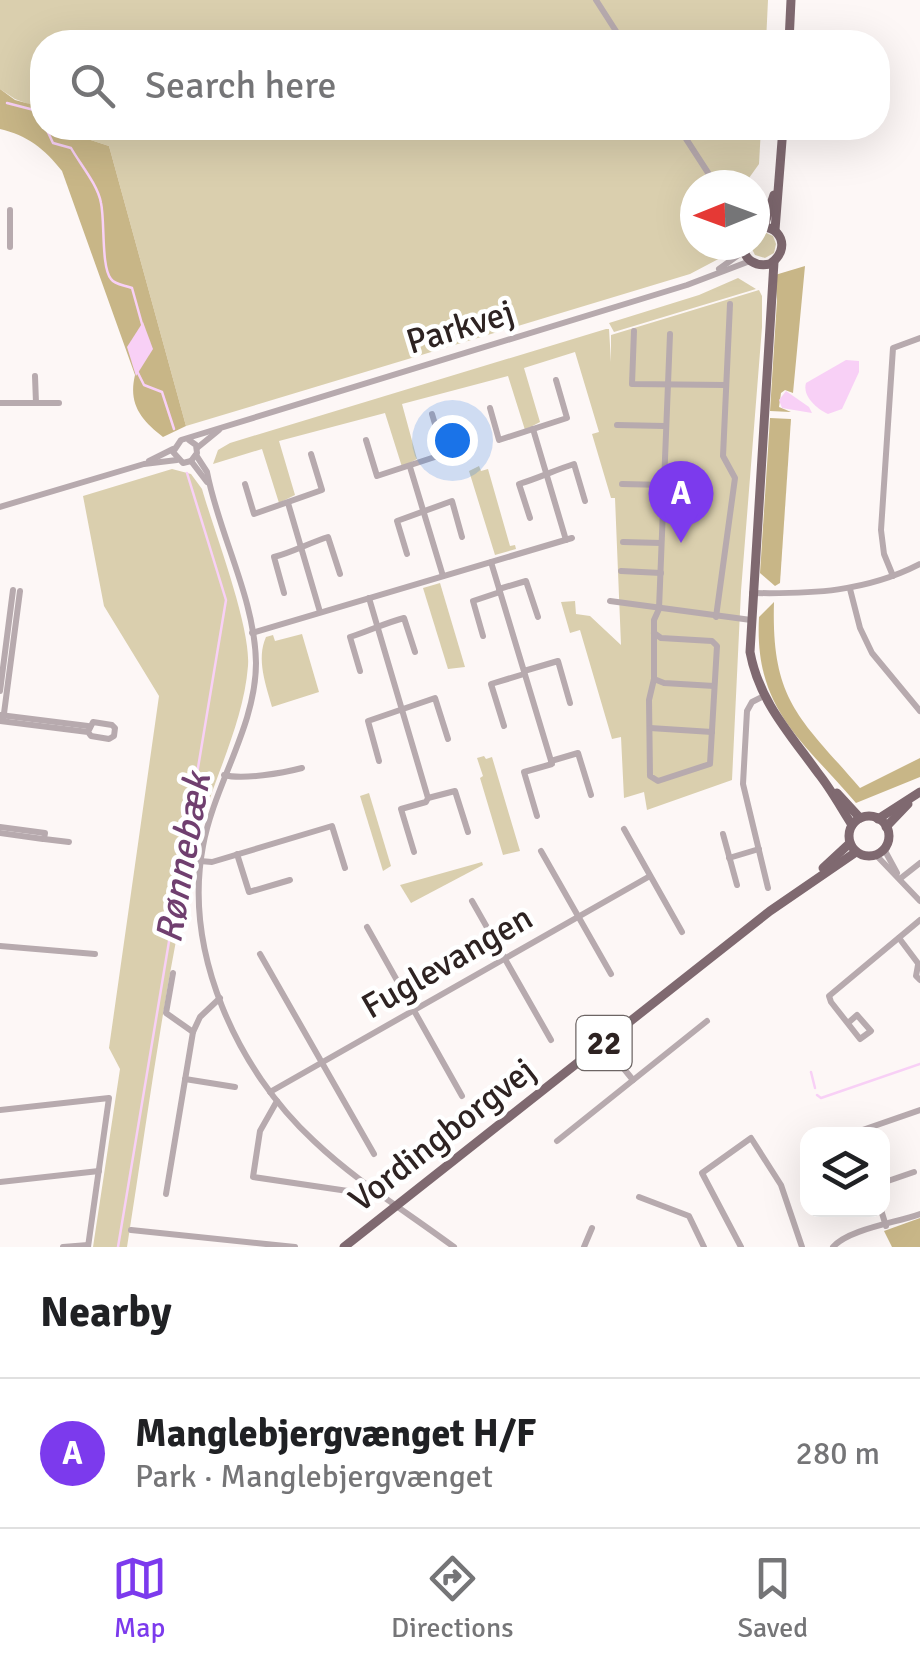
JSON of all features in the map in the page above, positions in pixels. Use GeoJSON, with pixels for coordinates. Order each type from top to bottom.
{"type":"FeatureCollection","features":[{"type":"Feature","properties":{"kind":"main road"},"geometry":{"type":"LineString","coordinates":[[789,30],[791,0]]}},
{"type":"Feature","properties":{"kind":"main road"},"geometry":{"type":"LineString","coordinates":[[770,206],[783,140]]}},
{"type":"Feature","properties":{"kind":"main road"},"geometry":{"type":"LineString","coordinates":[[750,261],[761,266],[774,262],[781,254],[783,244],[770,232]]}},
{"type":"Feature","properties":{"kind":"main road"},"geometry":{"type":"LineString","coordinates":[[774,262],[750,652],[764,696],[856,822],[853,847],[866,856],[880,852],[888,840],[882,823]]}},
{"type":"Feature","properties":{"kind":"main road"},"geometry":{"type":"LineString","coordinates":[[761,266],[768,284],[771,317]]}},
{"type":"Feature","properties":{"kind":"main road"},"geometry":{"type":"LineString","coordinates":[[856,822],[882,823],[919,792]]}},
{"type":"Feature","properties":{"kind":"main road","name":"Vordingborgvej"},"geometry":{"type":"LineString","coordinates":[[344,1247],[853,847]]}},
{"type":"Feature","properties":{"kind":"street"},"geometry":{"type":"LineString","coordinates":[[596,0],[616,30]]}},
{"type":"Feature","properties":{"kind":"street"},"geometry":{"type":"LineString","coordinates":[[687,140],[706,170]]}},
{"type":"Feature","properties":{"kind":"street"},"geometry":{"type":"LineString","coordinates":[[10,210],[10,247]]}},
{"type":"Feature","properties":{"kind":"street"},"geometry":{"type":"LineString","coordinates":[[0,224],[10,223]]}},
{"type":"Feature","properties":{"kind":"street","name":"Parkvej"},"geometry":{"type":"LineString","coordinates":[[710,276],[729,260]]}},
{"type":"Feature","properties":{"kind":"street","name":"Parkvej"},"geometry":{"type":"LineString","coordinates":[[174,449],[180,440],[750,261]]}},
{"type":"Feature","properties":{"kind":"street"},"geometry":{"type":"LineString","coordinates":[[716,617],[735,478],[723,456],[730,304]]}},
{"type":"Feature","properties":{"kind":"street"},"geometry":{"type":"LineString","coordinates":[[634,331],[632,384],[726,385]]}},
{"type":"Feature","properties":{"kind":"street"},"geometry":{"type":"LineString","coordinates":[[654,634],[716,643],[710,764],[658,781],[650,776],[650,700],[654,679],[654,634],[654,620],[659,610],[666,484],[664,426],[670,334]]}},
{"type":"Feature","properties":{"kind":"street"},"geometry":{"type":"LineString","coordinates":[[894,576],[884,554],[881,530],[893,348],[920,338]]}},
{"type":"Feature","properties":{"kind":"street"},"geometry":{"type":"LineString","coordinates":[[35,376],[36,403]]}},
{"type":"Feature","properties":{"kind":"street"},"geometry":{"type":"LineString","coordinates":[[490,408],[499,440],[566,418],[556,380]]}},
{"type":"Feature","properties":{"kind":"street"},"geometry":{"type":"LineString","coordinates":[[0,403],[59,403]]}},
{"type":"Feature","properties":{"kind":"street"},"geometry":{"type":"LineString","coordinates":[[366,440],[377,476],[444,454],[432,414]]}},
{"type":"Feature","properties":{"kind":"street"},"geometry":{"type":"LineString","coordinates":[[617,425],[664,426]]}},
{"type":"Feature","properties":{"kind":"street","name":"Parkvej"},"geometry":{"type":"LineString","coordinates":[[195,455],[224,426]]}},
{"type":"Feature","properties":{"kind":"street"},"geometry":{"type":"LineString","coordinates":[[252,632],[569,538],[534,429]]}},
{"type":"Feature","properties":{"kind":"street"},"geometry":{"type":"LineString","coordinates":[[189,440],[210,487],[252,632],[256,665],[254,686],[209,818],[200,862],[204,935],[220,998],[240,1046],[270,1092],[313,1140],[454,1247]]}},
{"type":"Feature","properties":{"kind":"street"},"geometry":{"type":"LineString","coordinates":[[0,508],[144,464],[174,449],[177,460]]}},
{"type":"Feature","properties":{"kind":"street"},"geometry":{"type":"LineString","coordinates":[[245,484],[254,514],[322,490],[311,454]]}},
{"type":"Feature","properties":{"kind":"street"},"geometry":{"type":"LineString","coordinates":[[144,464],[195,455]]}},
{"type":"Feature","properties":{"kind":"street"},"geometry":{"type":"LineString","coordinates":[[530,518],[519,484],[574,464],[585,501]]}},
{"type":"Feature","properties":{"kind":"street"},"geometry":{"type":"LineString","coordinates":[[410,467],[443,576]]}},
{"type":"Feature","properties":{"kind":"street"},"geometry":{"type":"LineString","coordinates":[[622,484],[666,484]]}},
{"type":"Feature","properties":{"kind":"street"},"geometry":{"type":"LineString","coordinates":[[407,554],[397,521],[452,501],[462,537]]}},
{"type":"Feature","properties":{"kind":"street"},"geometry":{"type":"LineString","coordinates":[[288,503],[320,612]]}},
{"type":"Feature","properties":{"kind":"street"},"geometry":{"type":"LineString","coordinates":[[284,593],[274,557],[328,537],[340,574]]}},
{"type":"Feature","properties":{"kind":"street"},"geometry":{"type":"LineString","coordinates":[[623,542],[662,543]]}},
{"type":"Feature","properties":{"kind":"street"},"geometry":{"type":"LineString","coordinates":[[491,562],[552,764],[524,772],[536,816]]}},
{"type":"Feature","properties":{"kind":"street"},"geometry":{"type":"LineString","coordinates":[[752,593],[810,594],[850,589],[920,564]]}},
{"type":"Feature","properties":{"kind":"street"},"geometry":{"type":"LineString","coordinates":[[621,571],[660,573]]}},
{"type":"Feature","properties":{"kind":"street"},"geometry":{"type":"LineString","coordinates":[[483,636],[473,601],[526,580],[538,617]]}},
{"type":"Feature","properties":{"kind":"street"},"geometry":{"type":"LineString","coordinates":[[850,589],[860,628],[872,653],[920,712]]}},
{"type":"Feature","properties":{"kind":"street"},"geometry":{"type":"LineString","coordinates":[[0,691],[17,590],[2,718],[88,729]]}},
{"type":"Feature","properties":{"kind":"street"},"geometry":{"type":"LineString","coordinates":[[369,598],[428,798]]}},
{"type":"Feature","properties":{"kind":"street"},"geometry":{"type":"LineString","coordinates":[[610,601],[750,620]]}},
{"type":"Feature","properties":{"kind":"street"},"geometry":{"type":"LineString","coordinates":[[360,671],[350,637],[404,618],[414,652]]}},
{"type":"Feature","properties":{"kind":"street"},"geometry":{"type":"LineString","coordinates":[[504,726],[491,684],[524,672],[558,661],[570,703]]}},
{"type":"Feature","properties":{"kind":"street"},"geometry":{"type":"LineString","coordinates":[[654,679],[714,686]]}},
{"type":"Feature","properties":{"kind":"street"},"geometry":{"type":"LineString","coordinates":[[764,696],[752,702],[747,711],[743,784],[768,888]]}},
{"type":"Feature","properties":{"kind":"street"},"geometry":{"type":"LineString","coordinates":[[379,761],[368,721],[435,698],[448,739]]}},
{"type":"Feature","properties":{"kind":"street"},"geometry":{"type":"LineString","coordinates":[[650,728],[712,732]]}},
{"type":"Feature","properties":{"kind":"street"},"geometry":{"type":"LineString","coordinates":[[551,761],[578,753],[590,795]]}},
{"type":"Feature","properties":{"kind":"street"},"geometry":{"type":"LineString","coordinates":[[224,776],[246,778],[302,768]]}},
{"type":"Feature","properties":{"kind":"street"},"geometry":{"type":"LineString","coordinates":[[414,852],[401,809],[428,798],[456,790],[468,832]]}},
{"type":"Feature","properties":{"kind":"street"},"geometry":{"type":"LineString","coordinates":[[200,862],[212,862],[332,826],[345,868]]}},
{"type":"Feature","properties":{"kind":"street"},"geometry":{"type":"LineString","coordinates":[[624,829],[682,932]]}},
{"type":"Feature","properties":{"kind":"street"},"geometry":{"type":"LineString","coordinates":[[0,830],[69,842]]}},
{"type":"Feature","properties":{"kind":"street"},"geometry":{"type":"LineString","coordinates":[[723,834],[737,885]]}},
{"type":"Feature","properties":{"kind":"street"},"geometry":{"type":"LineString","coordinates":[[730,858],[759,850]]}},
{"type":"Feature","properties":{"kind":"street"},"geometry":{"type":"LineString","coordinates":[[541,851],[611,974]]}},
{"type":"Feature","properties":{"kind":"street"},"geometry":{"type":"LineString","coordinates":[[880,852],[920,901]]}},
{"type":"Feature","properties":{"kind":"street"},"geometry":{"type":"LineString","coordinates":[[237,854],[249,892],[290,880]]}},
{"type":"Feature","properties":{"kind":"street"},"geometry":{"type":"LineString","coordinates":[[899,876],[920,863]]}},
{"type":"Feature","properties":{"kind":"street","name":"Fuglevangen"},"geometry":{"type":"LineString","coordinates":[[270,1092],[650,876]]}},
{"type":"Feature","properties":{"kind":"street"},"geometry":{"type":"LineString","coordinates":[[472,901],[551,1040]]}},
{"type":"Feature","properties":{"kind":"street"},"geometry":{"type":"LineString","coordinates":[[848,1023],[829,996],[920,920]]}},
{"type":"Feature","properties":{"kind":"street"},"geometry":{"type":"LineString","coordinates":[[367,927],[462,1096]]}},
{"type":"Feature","properties":{"kind":"street"},"geometry":{"type":"LineString","coordinates":[[898,938],[919,965],[916,976],[920,980]]}},
{"type":"Feature","properties":{"kind":"street"},"geometry":{"type":"LineString","coordinates":[[0,946],[95,954]]}},
{"type":"Feature","properties":{"kind":"street"},"geometry":{"type":"LineString","coordinates":[[260,954],[374,1154]]}},
{"type":"Feature","properties":{"kind":"street"},"geometry":{"type":"LineString","coordinates":[[173,973],[166,1013],[193,1032]]}},
{"type":"Feature","properties":{"kind":"street"},"geometry":{"type":"LineString","coordinates":[[166,1194],[193,1032],[200,1017],[220,998]]}},
{"type":"Feature","properties":{"kind":"street"},"geometry":{"type":"LineString","coordinates":[[558,1141],[708,1021]]}},
{"type":"Feature","properties":{"kind":"street"},"geometry":{"type":"LineString","coordinates":[[603,1043],[633,1080]]}},
{"type":"Feature","properties":{"kind":"street"},"geometry":{"type":"LineString","coordinates":[[185,1080],[235,1087]]}},
{"type":"Feature","properties":{"kind":"street"},"geometry":{"type":"LineString","coordinates":[[0,1110],[107,1096],[111,1102],[88,1246],[63,1247]]}},
{"type":"Feature","properties":{"kind":"street"},"geometry":{"type":"LineString","coordinates":[[277,1101],[260,1131],[253,1177],[348,1191]]}},
{"type":"Feature","properties":{"kind":"street"},"geometry":{"type":"LineString","coordinates":[[871,1127],[920,1110]]}},
{"type":"Feature","properties":{"kind":"street"},"geometry":{"type":"LineString","coordinates":[[741,1247],[702,1173],[751,1138],[781,1185],[802,1247]]}},
{"type":"Feature","properties":{"kind":"street"},"geometry":{"type":"LineString","coordinates":[[0,1182],[100,1171]]}},
{"type":"Feature","properties":{"kind":"street"},"geometry":{"type":"LineString","coordinates":[[890,1181],[914,1172]]}},
{"type":"Feature","properties":{"kind":"street"},"geometry":{"type":"LineString","coordinates":[[639,1197],[689,1216],[704,1247]]}},
{"type":"Feature","properties":{"kind":"street"},"geometry":{"type":"LineString","coordinates":[[833,1247],[851,1233],[920,1214]]}},
{"type":"Feature","properties":{"kind":"street"},"geometry":{"type":"LineString","coordinates":[[883,1217],[886,1226]]}},
{"type":"Feature","properties":{"kind":"street"},"geometry":{"type":"LineString","coordinates":[[584,1247],[592,1228]]}},
{"type":"Feature","properties":{"kind":"street"},"geometry":{"type":"LineString","coordinates":[[131,1230],[295,1247]]}},
{"type":"Feature","properties":{"kind":"shaded area"},"geometry":{"type":"Polygon","coordinates":[[[0,0],[768,0],[767,30],[30,30],[30,105],[0,89],[0,0]]]}},
{"type":"Feature","properties":{"kind":"shaded area"},"geometry":{"type":"Polygon","coordinates":[[[0,89],[15,100],[30,104],[30,140],[91,140],[109,146],[186,426],[163,437],[138,410],[133,395],[135,375],[62,171],[35,144],[0,129],[0,89]]]}},
{"type":"Feature","properties":{"kind":"shaded area"},"geometry":{"type":"Polygon","coordinates":[[[91,140],[760,140],[759,164],[755,170],[680,170],[680,260],[717,260],[690,274],[186,426],[109,146],[91,140]]]}},
{"type":"Feature","properties":{"kind":"shaded area"},"geometry":{"type":"Polygon","coordinates":[[[770,235],[776,244],[770,255],[770,235]]]}},
{"type":"Feature","properties":{"kind":"shaded area"},"geometry":{"type":"Polygon","coordinates":[[[805,266],[793,393],[781,393],[779,407],[791,412],[770,411],[775,275],[805,266]]]}},
{"type":"Feature","properties":{"kind":"shaded area"},"geometry":{"type":"Polygon","coordinates":[[[738,278],[756,289],[614,332],[609,323],[699,295],[738,278]]]}},
{"type":"Feature","properties":{"kind":"shaded area"},"geometry":{"type":"Polygon","coordinates":[[[759,290],[762,327],[741,591],[732,780],[647,810],[644,792],[624,798],[621,737],[612,739],[580,630],[570,633],[561,602],[575,601],[576,614],[590,616],[621,645],[615,498],[611,498],[592,434],[599,432],[575,352],[524,368],[540,422],[525,430],[508,376],[402,404],[417,459],[402,467],[385,413],[279,441],[295,495],[279,503],[262,449],[213,464],[218,450],[230,443],[606,329],[611,362],[611,335],[759,290]]]}},
{"type":"Feature","properties":{"kind":"shaded area"},"geometry":{"type":"Polygon","coordinates":[[[143,322],[153,349],[136,376],[127,347],[143,322]]]}},
{"type":"Feature","properties":{"kind":"shaded area"},"geometry":{"type":"Polygon","coordinates":[[[846,360],[859,361],[859,372],[842,409],[828,414],[808,397],[806,383],[846,360]]]}},
{"type":"Feature","properties":{"kind":"shaded area"},"geometry":{"type":"Polygon","coordinates":[[[786,391],[812,413],[782,408],[779,400],[786,391]]]}},
{"type":"Feature","properties":{"kind":"shaded area"},"geometry":{"type":"Polygon","coordinates":[[[770,418],[791,419],[780,583],[775,586],[760,573],[770,418]]]}},
{"type":"Feature","properties":{"kind":"shaded area"},"geometry":{"type":"Polygon","coordinates":[[[479,466],[481,471],[488,469],[510,546],[515,545],[516,549],[495,555],[469,471],[479,466]]]}},
{"type":"Feature","properties":{"kind":"shaded area"},"geometry":{"type":"Polygon","coordinates":[[[172,469],[191,474],[202,489],[238,603],[248,666],[239,713],[201,826],[184,898],[127,1247],[93,1247],[120,1069],[109,1048],[159,696],[104,606],[83,496],[172,469]]]}},
{"type":"Feature","properties":{"kind":"shaded area"},"geometry":{"type":"Polygon","coordinates":[[[440,583],[465,667],[448,669],[423,588],[440,583]]]}},
{"type":"Feature","properties":{"kind":"shaded area"},"geometry":{"type":"Polygon","coordinates":[[[774,602],[774,636],[784,686],[793,706],[821,743],[860,788],[920,758],[920,777],[856,803],[800,740],[773,699],[764,675],[759,617],[774,602]]]}},
{"type":"Feature","properties":{"kind":"shaded area"},"geometry":{"type":"Polygon","coordinates":[[[302,634],[319,692],[272,707],[262,663],[266,637],[273,635],[275,641],[302,634]]]}},
{"type":"Feature","properties":{"kind":"shaded area"},"geometry":{"type":"Polygon","coordinates":[[[492,757],[520,851],[503,855],[480,778],[483,776],[477,758],[492,757]]]}},
{"type":"Feature","properties":{"kind":"shaded area"},"geometry":{"type":"Polygon","coordinates":[[[369,793],[391,866],[383,871],[360,796],[369,793]]]}},
{"type":"Feature","properties":{"kind":"shaded area"},"geometry":{"type":"Polygon","coordinates":[[[482,862],[483,865],[411,903],[400,885],[482,862]]]}},
{"type":"Feature","properties":{"kind":"shaded area"},"geometry":{"type":"Polygon","coordinates":[[[920,1218],[920,1247],[892,1247],[884,1231],[920,1218]]]}},
{"type":"Feature","properties":{"kind":"waterway","name":"Rønnebæk"},"geometry":{"type":"LineString","coordinates":[[7,103],[30,109]]}},
{"type":"Feature","properties":{"kind":"waterway","name":"Rønnebæk"},"geometry":{"type":"LineString","coordinates":[[52,140],[71,148],[96,189],[108,273],[115,283],[132,288],[142,324]]}},
{"type":"Feature","properties":{"kind":"waterway","name":"Rønnebæk"},"geometry":{"type":"LineString","coordinates":[[137,371],[144,385],[162,392],[174,429]]}},
{"type":"Feature","properties":{"kind":"waterway","name":"Rønnebæk"},"geometry":{"type":"LineString","coordinates":[[118,1247],[226,600],[187,473]]}},
{"type":"Feature","properties":{"kind":"waterway"},"geometry":{"type":"LineString","coordinates":[[817,1095],[821,1098],[920,1064]]}},
{"type":"Feature","properties":{"kind":"waterway"},"geometry":{"type":"LineString","coordinates":[[811,1072],[815,1088]]}},
{"type":"Feature","properties":{"kind":"place","name":"Manglebjergvænget H/F"},"geometry":{"type":"Point","coordinates":[681,543]}}]}
